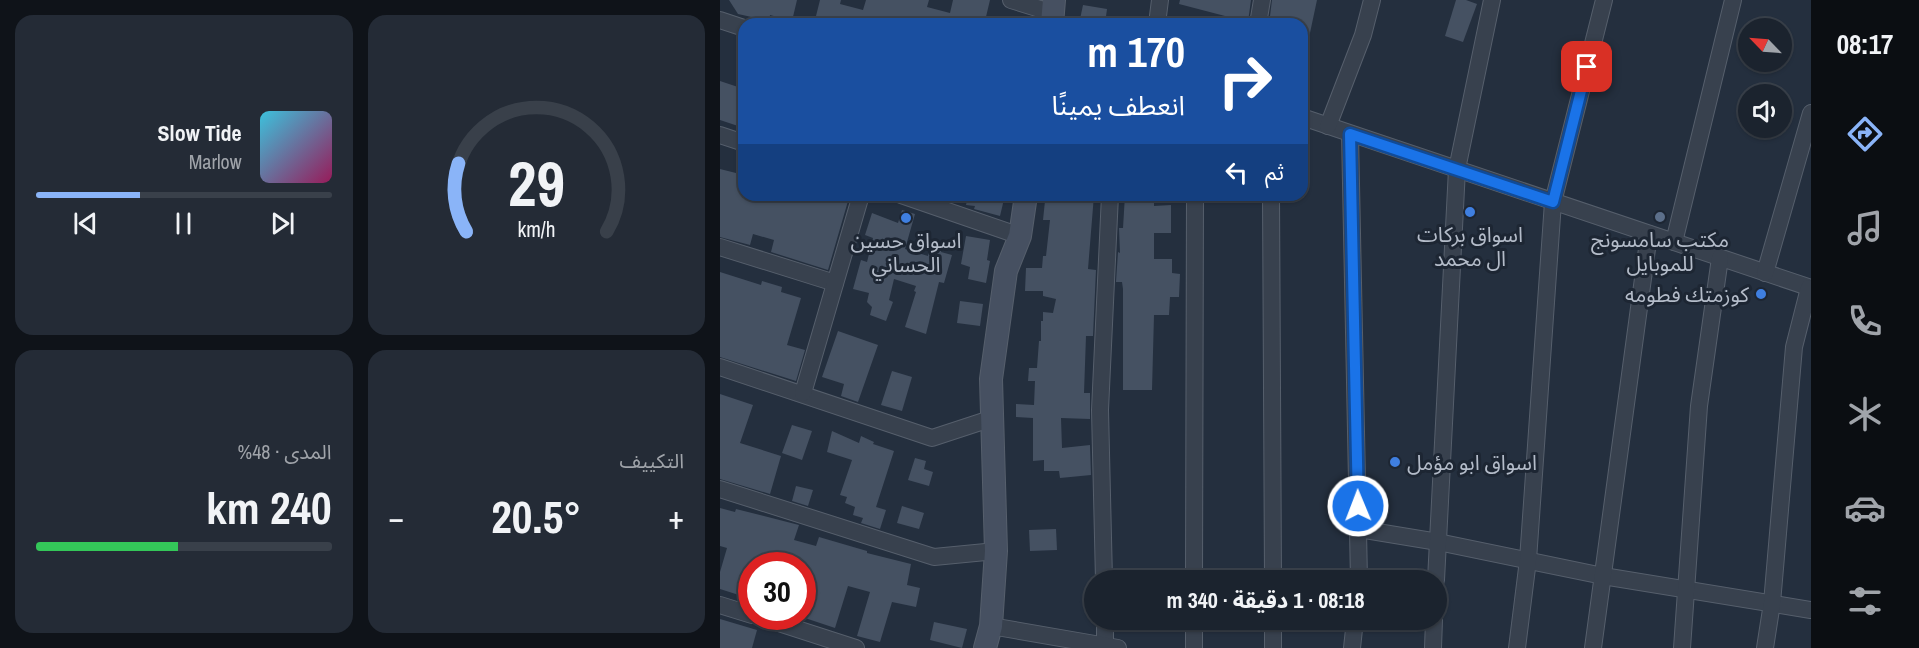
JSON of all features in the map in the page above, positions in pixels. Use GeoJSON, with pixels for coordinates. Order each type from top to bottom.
{"type":"FeatureCollection","features":[{"type":"Feature","properties":{"kind":"street"},"geometry":{"type":"LineString","coordinates":[[1011,0],[1053,12]]}},
{"type":"Feature","properties":{"kind":"street"},"geometry":{"type":"LineString","coordinates":[[1158,18],[1160,0]]}},
{"type":"Feature","properties":{"kind":"street"},"geometry":{"type":"LineString","coordinates":[[1259,18],[1262,0]]}},
{"type":"Feature","properties":{"kind":"street"},"geometry":{"type":"LineString","coordinates":[[1328,126],[1363,35],[1372,0]]}},
{"type":"Feature","properties":{"kind":"street"},"geometry":{"type":"LineString","coordinates":[[1437,570],[1457,169],[1492,0]]}},
{"type":"Feature","properties":{"kind":"street"},"geometry":{"type":"LineString","coordinates":[[1517,648],[1528,560],[1553,202],[1605,0]]}},
{"type":"Feature","properties":{"kind":"street"},"geometry":{"type":"LineString","coordinates":[[1674,242],[1733,0]]}},
{"type":"Feature","properties":{"kind":"street"},"geometry":{"type":"LineString","coordinates":[[720,20],[738,26]]}},
{"type":"Feature","properties":{"kind":"street"},"geometry":{"type":"LineString","coordinates":[[1765,273],[1811,113]]}},
{"type":"Feature","properties":{"kind":"street"},"geometry":{"type":"LineString","coordinates":[[1308,119],[1810,288],[1794,347],[1772,603],[1765,648]]}},
{"type":"Feature","properties":{"kind":"street"},"geometry":{"type":"LineString","coordinates":[[1350,134],[1359,570]]}},
{"type":"Feature","properties":{"kind":"street"},"geometry":{"type":"LineString","coordinates":[[720,135],[738,141]]}},
{"type":"Feature","properties":{"kind":"street"},"geometry":{"type":"LineString","coordinates":[[803,393],[859,201]]}},
{"type":"Feature","properties":{"kind":"street"},"geometry":{"type":"LineString","coordinates":[[918,201],[1020,236]]}},
{"type":"Feature","properties":{"kind":"street"},"geometry":{"type":"LineString","coordinates":[[985,648],[991,626],[996,550],[991,379],[1006,271],[1020,236],[1025,201]]}},
{"type":"Feature","properties":{"kind":"street"},"geometry":{"type":"LineString","coordinates":[[1104,570],[1100,410],[1110,201]]}},
{"type":"Feature","properties":{"kind":"street"},"geometry":{"type":"LineString","coordinates":[[1194,570],[1195,201]]}},
{"type":"Feature","properties":{"kind":"street"},"geometry":{"type":"LineString","coordinates":[[1271,201],[1273,570]]}},
{"type":"Feature","properties":{"kind":"street"},"geometry":{"type":"LineString","coordinates":[[1593,648],[1649,234]]}},
{"type":"Feature","properties":{"kind":"street"},"geometry":{"type":"LineString","coordinates":[[720,247],[835,283]]}},
{"type":"Feature","properties":{"kind":"street"},"geometry":{"type":"LineString","coordinates":[[1682,648],[1699,406],[1720,258]]}},
{"type":"Feature","properties":{"kind":"street"},"geometry":{"type":"LineString","coordinates":[[720,367],[932,438],[993,418]]}},
{"type":"Feature","properties":{"kind":"street"},"geometry":{"type":"LineString","coordinates":[[720,489],[934,557],[996,550]]}},
{"type":"Feature","properties":{"kind":"street"},"geometry":{"type":"LineString","coordinates":[[1359,529],[1438,542],[1603,576],[1811,610]]}},
{"type":"Feature","properties":{"kind":"street"},"geometry":{"type":"LineString","coordinates":[[720,604],[738,610]]}},
{"type":"Feature","properties":{"kind":"street"},"geometry":{"type":"LineString","coordinates":[[991,626],[1110,647],[1107,630]]}},
{"type":"Feature","properties":{"kind":"street"},"geometry":{"type":"LineString","coordinates":[[800,630],[856,648]]}},
{"type":"Feature","properties":{"kind":"street"},"geometry":{"type":"LineString","coordinates":[[1194,630],[1194,648]]}},
{"type":"Feature","properties":{"kind":"street"},"geometry":{"type":"LineString","coordinates":[[1273,630],[1273,648]]}},
{"type":"Feature","properties":{"kind":"street"},"geometry":{"type":"LineString","coordinates":[[1352,648],[1354,630]]}},
{"type":"Feature","properties":{"kind":"street"},"geometry":{"type":"LineString","coordinates":[[1433,648],[1434,630]]}},
{"type":"Feature","properties":{"kind":"building"},"geometry":{"type":"Polygon","coordinates":[[[729,0],[797,0],[793,18],[770,15],[770,18],[756,18],[738,14],[729,0]]]}},
{"type":"Feature","properties":{"kind":"building"},"geometry":{"type":"Polygon","coordinates":[[[820,0],[841,0],[840,4],[863,10],[866,0],[929,0],[927,7],[950,13],[953,0],[990,0],[986,18],[816,18],[820,0]]]}},
{"type":"Feature","properties":{"kind":"building"},"geometry":{"type":"Polygon","coordinates":[[[1180,0],[1251,0],[1249,18],[1233,18],[1179,4],[1180,0]]]}},
{"type":"Feature","properties":{"kind":"building"},"geometry":{"type":"Polygon","coordinates":[[[1272,0],[1317,0],[1308,42],[1308,18],[1270,18],[1272,0]]]}},
{"type":"Feature","properties":{"kind":"building"},"geometry":{"type":"Polygon","coordinates":[[[1456,0],[1466,0],[1477,4],[1463,42],[1445,36],[1456,0]]]}},
{"type":"Feature","properties":{"kind":"building"},"geometry":{"type":"Polygon","coordinates":[[[1083,5],[1107,9],[1106,18],[1080,18],[1083,5]]]}},
{"type":"Feature","properties":{"kind":"building"},"geometry":{"type":"Polygon","coordinates":[[[720,81],[738,87],[738,126],[720,120],[720,81]]]}},
{"type":"Feature","properties":{"kind":"building"},"geometry":{"type":"Polygon","coordinates":[[[720,169],[738,174],[738,201],[848,201],[828,270],[771,252],[774,240],[753,234],[750,245],[720,237],[720,169]]]}},
{"type":"Feature","properties":{"kind":"building"},"geometry":{"type":"Polygon","coordinates":[[[967,201],[1004,201],[1000,216],[974,209],[975,206],[966,205],[967,201]]]}},
{"type":"Feature","properties":{"kind":"building"},"geometry":{"type":"Polygon","coordinates":[[[1045,201],[1094,201],[1088,269],[1096,270],[1093,336],[1086,336],[1084,393],[1090,393],[1090,419],[1061,418],[1062,448],[1090,445],[1091,475],[1060,478],[1059,471],[1044,471],[1044,460],[1033,461],[1033,418],[1016,417],[1016,404],[1034,405],[1035,381],[1028,381],[1029,368],[1037,368],[1043,312],[1053,313],[1056,299],[1043,296],[1043,291],[1025,291],[1026,268],[1042,268],[1043,256],[1046,256],[1050,220],[1043,220],[1045,201]]]}},
{"type":"Feature","properties":{"kind":"building"},"geometry":{"type":"Polygon","coordinates":[[[1125,201],[1154,201],[1154,206],[1171,205],[1171,233],[1154,233],[1154,259],[1172,259],[1172,273],[1180,274],[1179,297],[1170,297],[1169,315],[1154,315],[1152,390],[1123,390],[1123,289],[1122,282],[1116,282],[1118,252],[1120,253],[1119,228],[1123,228],[1125,201]]]}},
{"type":"Feature","properties":{"kind":"building"},"geometry":{"type":"Polygon","coordinates":[[[902,210],[915,214],[905,249],[928,256],[930,245],[942,247],[941,252],[952,255],[944,283],[939,282],[926,334],[905,327],[916,286],[894,279],[889,300],[893,302],[886,321],[870,315],[872,307],[867,302],[869,293],[853,289],[861,260],[867,262],[873,238],[865,235],[872,213],[898,223],[902,210]]]}},
{"type":"Feature","properties":{"kind":"building"},"geometry":{"type":"Polygon","coordinates":[[[966,236],[990,240],[987,260],[990,261],[986,283],[968,279],[970,267],[961,264],[966,236]]]}},
{"type":"Feature","properties":{"kind":"building"},"geometry":{"type":"Polygon","coordinates":[[[720,272],[761,285],[762,281],[782,287],[781,292],[801,298],[787,345],[805,350],[796,381],[720,357],[720,272]]]}},
{"type":"Feature","properties":{"kind":"building"},"geometry":{"type":"Polygon","coordinates":[[[960,301],[983,304],[980,326],[957,323],[960,301]]]}},
{"type":"Feature","properties":{"kind":"building"},"geometry":{"type":"Polygon","coordinates":[[[838,331],[878,345],[858,402],[841,396],[844,384],[822,377],[838,331]]]}},
{"type":"Feature","properties":{"kind":"building"},"geometry":{"type":"Polygon","coordinates":[[[892,371],[912,377],[902,411],[881,405],[892,371]]]}},
{"type":"Feature","properties":{"kind":"building"},"geometry":{"type":"Polygon","coordinates":[[[720,394],[753,405],[740,443],[781,456],[770,494],[720,479],[720,394]]]}},
{"type":"Feature","properties":{"kind":"building"},"geometry":{"type":"Polygon","coordinates":[[[792,425],[812,431],[802,460],[782,453],[792,425]]]}},
{"type":"Feature","properties":{"kind":"building"},"geometry":{"type":"Polygon","coordinates":[[[832,431],[859,443],[861,436],[874,442],[873,444],[894,451],[876,507],[886,510],[880,529],[861,523],[863,518],[853,515],[855,507],[845,503],[847,497],[840,495],[852,460],[827,452],[832,431]]]}},
{"type":"Feature","properties":{"kind":"building"},"geometry":{"type":"Polygon","coordinates":[[[915,458],[926,461],[924,469],[933,472],[929,486],[908,480],[915,458]]]}},
{"type":"Feature","properties":{"kind":"building"},"geometry":{"type":"Polygon","coordinates":[[[796,486],[813,490],[808,506],[792,501],[796,486]]]}},
{"type":"Feature","properties":{"kind":"building"},"geometry":{"type":"Polygon","coordinates":[[[902,506],[924,513],[919,529],[897,523],[902,506]]]}},
{"type":"Feature","properties":{"kind":"building"},"geometry":{"type":"Polygon","coordinates":[[[720,508],[735,512],[736,509],[799,525],[794,540],[816,546],[819,537],[867,551],[867,553],[911,564],[907,585],[920,588],[916,607],[892,602],[880,642],[857,636],[870,592],[848,586],[835,628],[816,622],[816,552],[738,552],[738,595],[720,589],[720,572],[727,548],[720,546],[720,508]]]}},
{"type":"Feature","properties":{"kind":"building"},"geometry":{"type":"Polygon","coordinates":[[[1056,529],[1057,550],[1030,551],[1029,530],[1056,529]]]}},
{"type":"Feature","properties":{"kind":"building"},"geometry":{"type":"Polygon","coordinates":[[[720,619],[738,624],[738,630],[757,630],[752,648],[720,648],[720,619]]]}},
{"type":"Feature","properties":{"kind":"building"},"geometry":{"type":"Polygon","coordinates":[[[934,622],[967,629],[962,648],[930,640],[934,622]]]}},
{"type":"Feature","properties":{"kind":"place","name":"اسواق بركات ال محمد"},"geometry":{"type":"Point","coordinates":[1470,212]}},
{"type":"Feature","properties":{"kind":"place","name":"مكتب سامسونج للموبايل"},"geometry":{"type":"Point","coordinates":[1660,217]}},
{"type":"Feature","properties":{"kind":"place","name":"اسواق حسين الحساني"},"geometry":{"type":"Point","coordinates":[906,218]}},
{"type":"Feature","properties":{"kind":"place","name":"كوزمتك فطومه"},"geometry":{"type":"Point","coordinates":[1761,294]}},
{"type":"Feature","properties":{"kind":"place","name":"اسواق ابو مؤمل"},"geometry":{"type":"Point","coordinates":[1395,462]}},
{"type":"Feature","properties":{"kind":"route"},"geometry":{"type":"LineString","coordinates":[[1358,506],[1350,134],[1553,202],[1587,67]]}}]}
